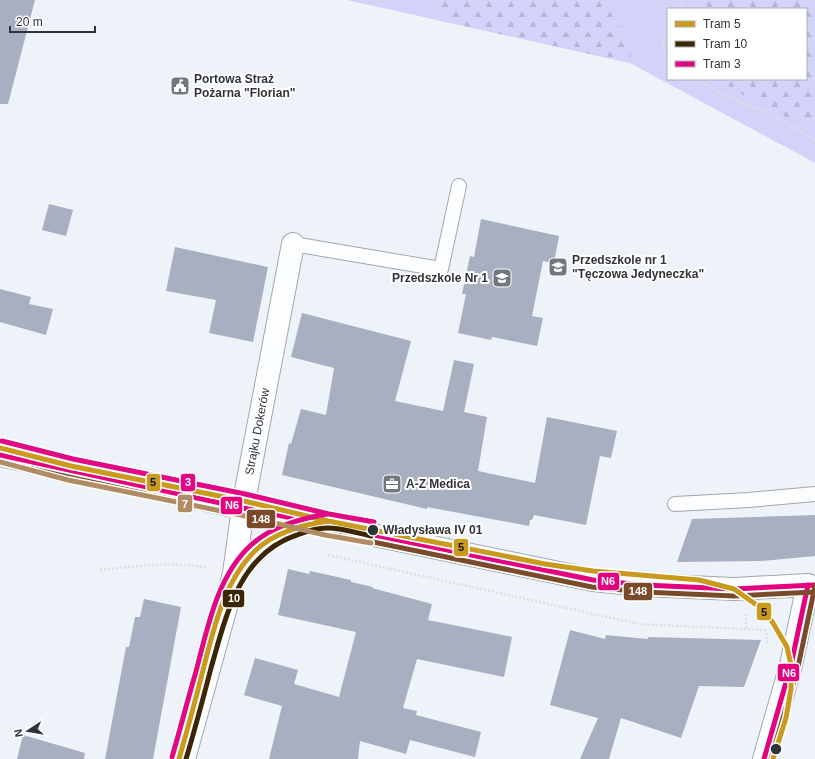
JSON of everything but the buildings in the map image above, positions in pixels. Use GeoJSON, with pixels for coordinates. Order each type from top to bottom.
{"type":"FeatureCollection","features":[{"type":"Feature","properties":{"kind":"street","name":"Strajku Dokerów"},"geometry":{"type":"LineString","coordinates":[[184,759],[234,573],[243,508],[293,244]]}},
{"type":"Feature","properties":{"kind":"street"},"geometry":{"type":"LineString","coordinates":[[0,455],[243,508],[594,580],[643,585],[734,589],[812,585],[764,759]]}},
{"type":"Feature","properties":{"kind":"lane"},"geometry":{"type":"LineString","coordinates":[[293,244],[441,269],[459,186]]}},
{"type":"Feature","properties":{"kind":"lane"},"geometry":{"type":"LineString","coordinates":[[675,504],[749,500],[815,494]]}},
{"type":"Feature","properties":{"kind":"path"},"geometry":{"type":"LineString","coordinates":[[667,33],[663,51],[667,58]]}},
{"type":"Feature","properties":{"kind":"path"},"geometry":{"type":"LineString","coordinates":[[699,80],[728,97],[768,113],[815,140]]}},
{"type":"Feature","properties":{"kind":"path"},"geometry":{"type":"LineString","coordinates":[[328,555],[639,624],[765,630],[769,644]]}},
{"type":"Feature","properties":{"kind":"path"},"geometry":{"type":"LineString","coordinates":[[100,570],[163,564],[190,564],[215,569]]}},
{"type":"Feature","properties":{"kind":"green space"},"geometry":{"type":"Polygon","coordinates":[[[347,0],[815,0],[815,163],[630,63],[347,0]]]}},
{"type":"Feature","properties":{"kind":"green space"},"geometry":{"type":"Polygon","coordinates":[[[439,0],[602,0],[631,44],[630,63],[437,20],[439,0]]]}},
{"type":"Feature","properties":{"kind":"green space"},"geometry":{"type":"Polygon","coordinates":[[[702,0],[815,0],[815,117],[808,128],[729,88],[726,80],[807,80],[807,8],[708,8],[702,0]]]}},
{"type":"Feature","properties":{"kind":"tram line","name":"3"},"geometry":{"type":"LineString","coordinates":[[2,441],[73,459],[245,494],[329,514],[374,522]]}},
{"type":"Feature","properties":{"kind":"tram line","name":"5"},"geometry":{"type":"LineString","coordinates":[[0,448],[71,466],[244,501],[328,521],[545,564],[593,571],[699,580],[734,589],[758,606],[770,618],[787,647],[791,665],[791,689],[786,718],[773,759]]}},
{"type":"Feature","properties":{"kind":"tram line","name":"3"},"geometry":{"type":"LineString","coordinates":[[172,757],[214,606],[229,573],[239,558],[259,538],[287,524],[327,514]]}},
{"type":"Feature","properties":{"kind":"tram line","name":"5"},"geometry":{"type":"LineString","coordinates":[[179,759],[215,624],[227,592],[235,577],[256,550],[272,538],[289,530],[328,521]]}},
{"type":"Feature","properties":{"kind":"tram line","name":"10"},"geometry":{"type":"LineString","coordinates":[[186,759],[211,668],[230,608],[238,589],[248,572],[261,556],[277,544],[308,531],[333,528],[371,536]]}},
{"type":"Feature","properties":{"kind":"transit line","name":"N6"},"geometry":{"type":"LineString","coordinates":[[0,455],[243,508],[593,580],[643,585],[734,589],[815,585]]}},
{"type":"Feature","properties":{"kind":"transit line","name":"7"},"geometry":{"type":"LineString","coordinates":[[0,462],[68,480],[241,515],[325,535],[371,543]]}},
{"type":"Feature","properties":{"kind":"transit line","name":"148"},"geometry":{"type":"LineString","coordinates":[[0,462],[242,515],[592,587],[643,592],[734,596],[815,592]]}},
{"type":"Feature","properties":{"kind":"transit line","name":"N6"},"geometry":{"type":"LineString","coordinates":[[764,759],[791,665],[808,585]]}},
{"type":"Feature","properties":{"kind":"transit line","name":"148"},"geometry":{"type":"LineString","coordinates":[[771,759],[798,667],[815,586]]}},
{"type":"Feature","properties":{"kind":"place","name":"Portowa Straż Pożarna \"Florian\""},"geometry":{"type":"Point","coordinates":[180,86]}},
{"type":"Feature","properties":{"kind":"place","name":"Przedszkole nr 1 \"Tęczowa Jedyneczka\""},"geometry":{"type":"Point","coordinates":[558,267]}},
{"type":"Feature","properties":{"kind":"place","name":"Przedszkole Nr 1"},"geometry":{"type":"Point","coordinates":[502,278]}},
{"type":"Feature","properties":{"kind":"place","name":"A-Z Medica"},"geometry":{"type":"Point","coordinates":[392,484]}},
{"type":"Feature","properties":{"kind":"place","name":"Władysława IV 01"},"geometry":{"type":"Point","coordinates":[373,530]}}]}
